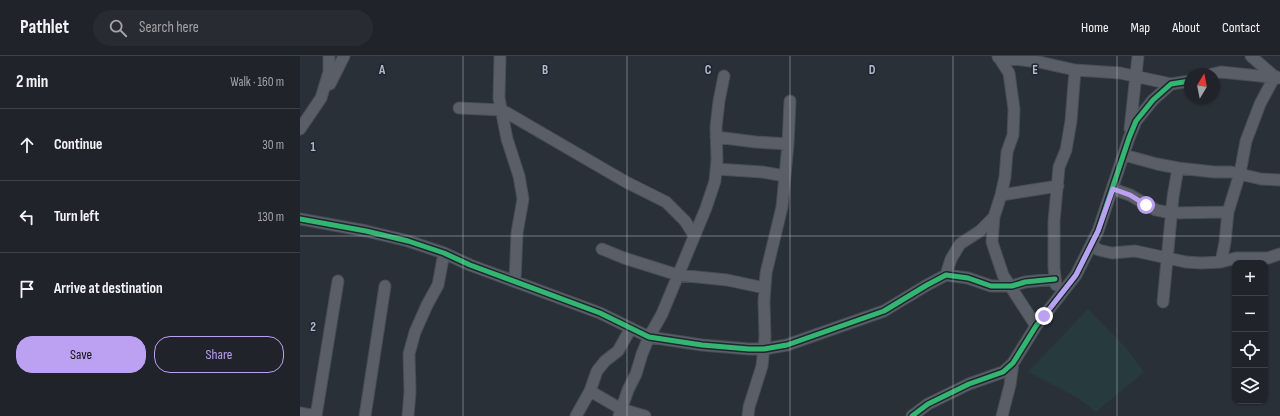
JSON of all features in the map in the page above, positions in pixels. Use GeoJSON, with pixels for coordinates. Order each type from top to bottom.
{"type":"FeatureCollection","features":[{"type":"Feature","properties":{"kind":"street"},"geometry":{"type":"LineString","coordinates":[[321,98],[329,72],[329,56]]}},
{"type":"Feature","properties":{"kind":"street"},"geometry":{"type":"LineString","coordinates":[[300,129],[333,80],[344,56]]}},
{"type":"Feature","properties":{"kind":"street"},"geometry":{"type":"LineString","coordinates":[[500,56],[500,98],[507,138],[519,176],[523,199],[517,233],[514,281]]}},
{"type":"Feature","properties":{"kind":"street"},"geometry":{"type":"LineString","coordinates":[[998,56],[1039,62],[1075,70],[1120,73],[1171,84],[1184,82]]}},
{"type":"Feature","properties":{"kind":"street"},"geometry":{"type":"LineString","coordinates":[[998,56],[1009,73],[1014,109],[1013,135],[1007,152],[1001,195],[994,217],[992,242],[1003,275],[1012,286],[1036,326]]}},
{"type":"Feature","properties":{"kind":"street"},"geometry":{"type":"LineString","coordinates":[[1129,138],[1138,56]]}},
{"type":"Feature","properties":{"kind":"street"},"geometry":{"type":"LineString","coordinates":[[1251,56],[1278,79]]}},
{"type":"Feature","properties":{"kind":"street"},"geometry":{"type":"LineString","coordinates":[[1059,297],[1054,268],[1054,221],[1059,167],[1066,150],[1070,128],[1075,70]]}},
{"type":"Feature","properties":{"kind":"street"},"geometry":{"type":"LineString","coordinates":[[1220,72],[1278,79]]}},
{"type":"Feature","properties":{"kind":"street"},"geometry":{"type":"LineString","coordinates":[[620,413],[649,337],[662,314],[713,188],[716,169],[716,137],[719,101],[724,76]]}},
{"type":"Feature","properties":{"kind":"street"},"geometry":{"type":"LineString","coordinates":[[1221,262],[1228,212],[1240,173],[1246,141],[1260,104],[1278,79]]}},
{"type":"Feature","properties":{"kind":"street"},"geometry":{"type":"LineString","coordinates":[[912,416],[928,404],[969,384],[1003,372],[1013,363],[1036,326],[1076,275],[1098,231],[1136,121],[1154,100],[1171,84]]}},
{"type":"Feature","properties":{"kind":"street"},"geometry":{"type":"LineString","coordinates":[[748,416],[748,408],[762,366],[765,337],[766,273],[782,207],[788,144],[790,101]]}},
{"type":"Feature","properties":{"kind":"street"},"geometry":{"type":"LineString","coordinates":[[459,108],[502,110],[626,182],[666,202],[685,220],[694,235]]}},
{"type":"Feature","properties":{"kind":"street"},"geometry":{"type":"LineString","coordinates":[[716,137],[788,144]]}},
{"type":"Feature","properties":{"kind":"street"},"geometry":{"type":"LineString","coordinates":[[1124,155],[1178,168],[1240,173],[1261,178],[1280,180]]}},
{"type":"Feature","properties":{"kind":"street"},"geometry":{"type":"LineString","coordinates":[[1163,302],[1167,271],[1171,213],[1178,168]]}},
{"type":"Feature","properties":{"kind":"street"},"geometry":{"type":"LineString","coordinates":[[716,169],[762,172],[785,176]]}},
{"type":"Feature","properties":{"kind":"street"},"geometry":{"type":"LineString","coordinates":[[1001,195],[1058,186]]}},
{"type":"Feature","properties":{"kind":"street"},"geometry":{"type":"LineString","coordinates":[[1113,189],[1130,195],[1156,210],[1171,213],[1228,212]]}},
{"type":"Feature","properties":{"kind":"street"},"geometry":{"type":"LineString","coordinates":[[946,275],[951,259],[960,244],[980,231],[994,217]]}},
{"type":"Feature","properties":{"kind":"street"},"geometry":{"type":"LineString","coordinates":[[300,219],[366,231],[408,241],[444,253],[470,265],[600,313],[649,337],[702,345],[749,349],[764,349],[787,344],[884,311],[946,275],[968,278],[991,286],[1012,286],[1025,282],[1055,279]]}},
{"type":"Feature","properties":{"kind":"street"},"geometry":{"type":"LineString","coordinates":[[1091,245],[1099,250],[1112,253],[1135,252],[1167,257],[1186,262],[1221,262],[1236,258],[1268,258],[1280,254]]}},
{"type":"Feature","properties":{"kind":"street"},"geometry":{"type":"LineString","coordinates":[[602,249],[624,258],[678,275],[727,280],[765,288]]}},
{"type":"Feature","properties":{"kind":"street"},"geometry":{"type":"LineString","coordinates":[[408,416],[410,392],[409,354],[415,332],[438,285],[444,253]]}},
{"type":"Feature","properties":{"kind":"street"},"geometry":{"type":"LineString","coordinates":[[300,413],[316,416],[338,281]]}},
{"type":"Feature","properties":{"kind":"street"},"geometry":{"type":"LineString","coordinates":[[365,416],[385,286]]}},
{"type":"Feature","properties":{"kind":"street"},"geometry":{"type":"LineString","coordinates":[[576,416],[590,391],[597,372],[605,361],[618,350],[631,328]]}},
{"type":"Feature","properties":{"kind":"street"},"geometry":{"type":"LineString","coordinates":[[1002,416],[1010,385],[1013,363]]}},
{"type":"Feature","properties":{"kind":"street"},"geometry":{"type":"LineString","coordinates":[[590,391],[620,413],[645,416]]}},
{"type":"Feature","properties":{"kind":"green space"},"geometry":{"type":"Polygon","coordinates":[[[1088,309],[1127,349],[1144,372],[1096,412],[1078,398],[1028,372],[1088,309]]]}},
{"type":"Feature","properties":{"kind":"cycle path"},"geometry":{"type":"LineString","coordinates":[[912,416],[928,404],[969,384],[1003,372],[1013,363],[1036,326],[1076,275],[1098,231],[1136,121],[1153,100],[1171,84],[1184,82]]}},
{"type":"Feature","properties":{"kind":"cycle path"},"geometry":{"type":"LineString","coordinates":[[300,219],[366,231],[408,241],[444,253],[470,265],[600,313],[649,337],[702,345],[749,349],[764,349],[787,345],[884,311],[946,275],[968,278],[991,286],[1012,286],[1025,282],[1055,279]]}},
{"type":"Feature","properties":{"kind":"route"},"geometry":{"type":"LineString","coordinates":[[1044,316],[1076,275],[1098,231],[1113,189],[1130,195],[1146,205]]}}]}
